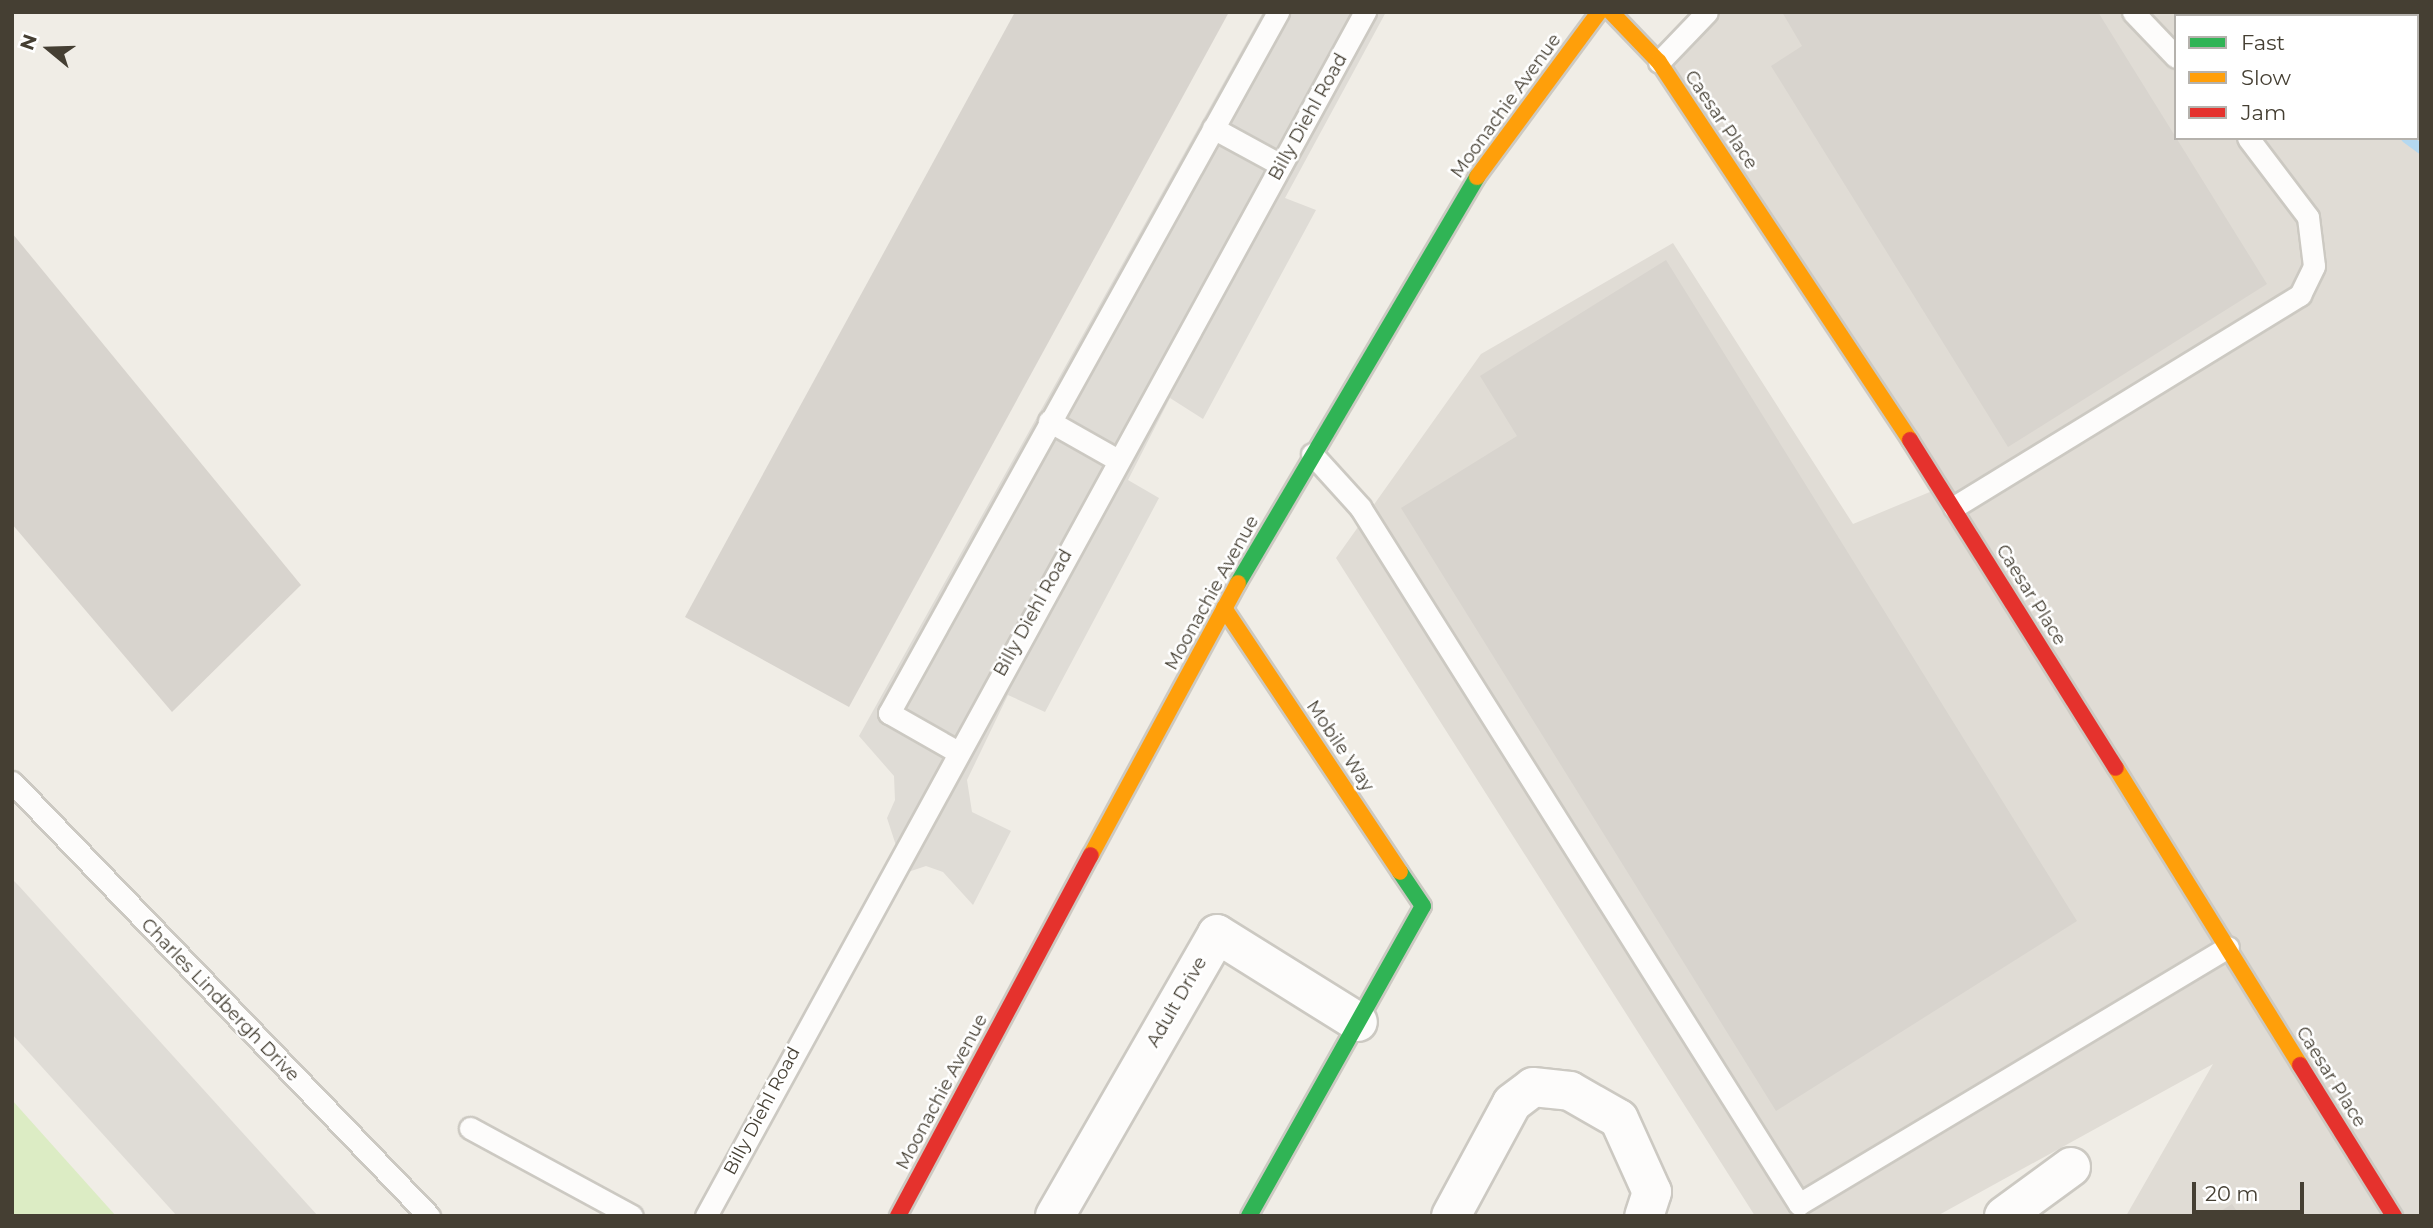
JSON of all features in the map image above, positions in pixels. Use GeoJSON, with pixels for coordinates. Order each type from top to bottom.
{"type":"FeatureCollection","features":[{"type":"Feature","properties":{"kind":"street","name":"Moonachie Avenue"},"geometry":{"type":"LineString","coordinates":[[898,1216],[1224,608],[1312,454],[1475,180],[1599,12]]}},
{"type":"Feature","properties":{"kind":"street","name":"Caesar Place"},"geometry":{"type":"LineString","coordinates":[[1611,12],[1659,62],[1954,507],[2394,1216]]}},
{"type":"Feature","properties":{"kind":"street","name":"Mobile Way"},"geometry":{"type":"LineString","coordinates":[[1224,608],[1423,906],[1358,1022]]}},
{"type":"Feature","properties":{"kind":"street","name":"Adult Drive"},"geometry":{"type":"LineString","coordinates":[[1055,1216],[1217,934],[1358,1022]]}},
{"type":"Feature","properties":{"kind":"street"},"geometry":{"type":"LineString","coordinates":[[1249,1216],[1358,1022]]}},
{"type":"Feature","properties":{"kind":"street"},"geometry":{"type":"LineString","coordinates":[[1451,1216],[1512,1103],[1533,1087],[1570,1091],[1619,1119],[1652,1192],[1644,1216]]}},
{"type":"Feature","properties":{"kind":"street"},"geometry":{"type":"LineString","coordinates":[[2004,1216],[2071,1167]]}},
{"type":"Feature","properties":{"kind":"lane"},"geometry":{"type":"LineString","coordinates":[[956,751],[889,713],[1278,12]]}},
{"type":"Feature","properties":{"kind":"lane","name":"Billy Diehl Road"},"geometry":{"type":"LineString","coordinates":[[705,1216],[956,751],[1365,12]]}},
{"type":"Feature","properties":{"kind":"lane"},"geometry":{"type":"LineString","coordinates":[[1659,62],[1707,12]]}},
{"type":"Feature","properties":{"kind":"lane"},"geometry":{"type":"LineString","coordinates":[[2133,12],[2174,55]]}},
{"type":"Feature","properties":{"kind":"lane"},"geometry":{"type":"LineString","coordinates":[[1213,128],[1281,165]]}},
{"type":"Feature","properties":{"kind":"lane"},"geometry":{"type":"LineString","coordinates":[[1954,507],[2300,295],[2314,266],[2308,217],[2250,140]]}},
{"type":"Feature","properties":{"kind":"lane"},"geometry":{"type":"LineString","coordinates":[[1049,421],[1118,460]]}},
{"type":"Feature","properties":{"kind":"lane"},"geometry":{"type":"LineString","coordinates":[[1312,454],[1360,507],[1799,1205],[2228,947]]}},
{"type":"Feature","properties":{"kind":"lane","name":"Charles Lindbergh Drive"},"geometry":{"type":"LineString","coordinates":[[12,782],[429,1216]]}},
{"type":"Feature","properties":{"kind":"lane"},"geometry":{"type":"LineString","coordinates":[[470,1128],[632,1216]]}},
{"type":"Feature","properties":{"kind":"shaded area"},"geometry":{"type":"Polygon","coordinates":[[[1263,12],[1386,12],[1285,198],[1316,210],[1203,419],[1170,398],[1128,480],[1159,498],[1045,712],[1008,695],[967,780],[972,812],[1011,831],[973,905],[943,872],[926,866],[905,873],[887,818],[895,800],[894,776],[859,736],[1263,12]]]}},
{"type":"Feature","properties":{"kind":"shaded area"},"geometry":{"type":"Polygon","coordinates":[[[1699,12],[2358,12],[2174,14],[2174,140],[2419,140],[2419,91],[2421,93],[2421,1216],[2126,1216],[2213,1064],[1937,1216],[1755,1216],[1336,558],[1481,354],[1673,243],[1853,524],[1937,489],[1663,51],[1699,12]]]}},
{"type":"Feature","properties":{"kind":"shaded area"},"geometry":{"type":"Polygon","coordinates":[[[12,879],[318,1216],[177,1216],[12,1034],[12,879]]]}},
{"type":"Feature","properties":{"kind":"green space"},"geometry":{"type":"Polygon","coordinates":[[[12,1100],[116,1216],[12,1216],[12,1100]]]}},
{"type":"Feature","properties":{"kind":"building"},"geometry":{"type":"Polygon","coordinates":[[[1015,12],[1229,12],[849,707],[685,617],[1015,12]]]}},
{"type":"Feature","properties":{"kind":"building"},"geometry":{"type":"Polygon","coordinates":[[[1782,12],[2098,12],[2174,134],[2174,140],[2178,140],[2267,284],[2008,447],[1771,66],[1802,46],[1782,12]]]}},
{"type":"Feature","properties":{"kind":"building"},"geometry":{"type":"Polygon","coordinates":[[[12,233],[301,585],[172,712],[12,524],[12,233]]]}},
{"type":"Feature","properties":{"kind":"building"},"geometry":{"type":"Polygon","coordinates":[[[1666,260],[2077,921],[1776,1111],[1401,508],[1517,436],[1480,376],[1666,260]]]}},
{"type":"Feature","properties":{"kind":"building"},"geometry":{"type":"Polygon","coordinates":[[[2232,1204],[2240,1216],[2213,1216],[2232,1204]]]}},
{"type":"Feature","properties":{"kind":"waterway"},"geometry":{"type":"LineString","coordinates":[[2409,140],[2421,149]]}},
{"type":"Feature","properties":{"kind":"traffic: fast"},"geometry":{"type":"LineString","coordinates":[[1238,583],[1477,177]]}},
{"type":"Feature","properties":{"kind":"traffic: fast"},"geometry":{"type":"LineString","coordinates":[[1249,1216],[1423,906],[1400,872]]}},
{"type":"Feature","properties":{"kind":"traffic: slow"},"geometry":{"type":"LineString","coordinates":[[1477,177],[1599,12]]}},
{"type":"Feature","properties":{"kind":"traffic: slow"},"geometry":{"type":"LineString","coordinates":[[1611,12],[1659,62],[1910,440]]}},
{"type":"Feature","properties":{"kind":"traffic: slow"},"geometry":{"type":"LineString","coordinates":[[1091,855],[1238,583]]}},
{"type":"Feature","properties":{"kind":"traffic: slow"},"geometry":{"type":"LineString","coordinates":[[1224,608],[1400,872]]}},
{"type":"Feature","properties":{"kind":"traffic: slow"},"geometry":{"type":"LineString","coordinates":[[2116,768],[2300,1065]]}},
{"type":"Feature","properties":{"kind":"traffic: jam"},"geometry":{"type":"LineString","coordinates":[[1910,440],[2116,768]]}},
{"type":"Feature","properties":{"kind":"traffic: jam"},"geometry":{"type":"LineString","coordinates":[[898,1216],[1091,855]]}},
{"type":"Feature","properties":{"kind":"traffic: jam"},"geometry":{"type":"LineString","coordinates":[[2300,1065],[2394,1216]]}}]}
